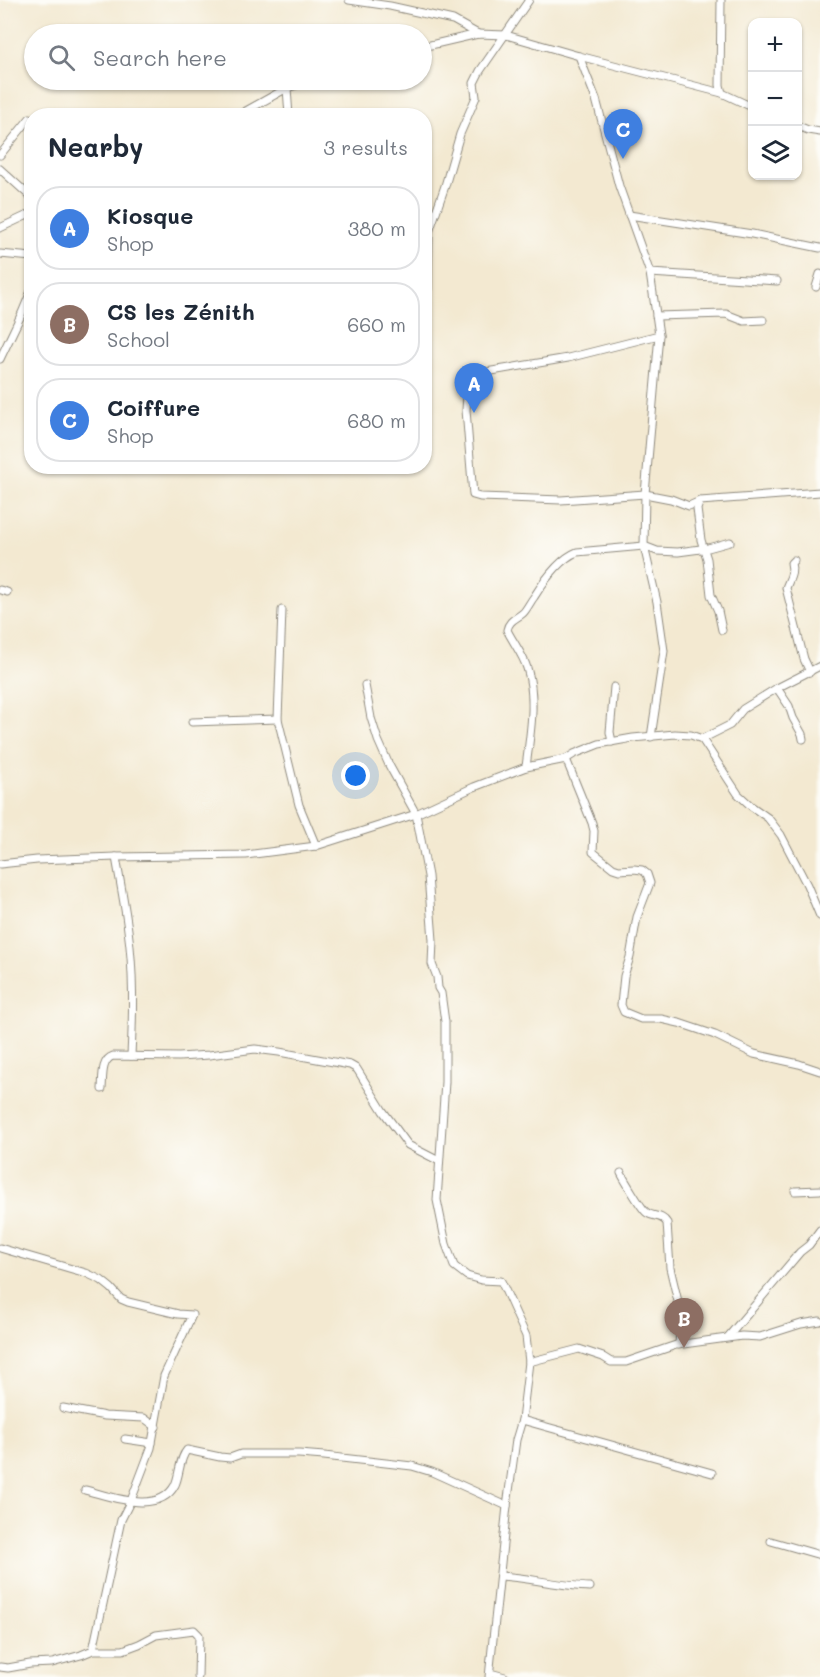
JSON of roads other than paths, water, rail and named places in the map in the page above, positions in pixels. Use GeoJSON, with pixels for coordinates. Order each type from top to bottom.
{"type":"FeatureCollection","features":[{"type":"Feature","properties":{"kind":"street"},"geometry":{"type":"LineString","coordinates":[[348,0],[390,6],[453,20],[478,34]]}},
{"type":"Feature","properties":{"kind":"street"},"geometry":{"type":"LineString","coordinates":[[432,222],[460,134],[476,97],[474,83],[529,0]]}},
{"type":"Feature","properties":{"kind":"street"},"geometry":{"type":"LineString","coordinates":[[721,0],[720,85],[722,93]]}},
{"type":"Feature","properties":{"kind":"street"},"geometry":{"type":"LineString","coordinates":[[432,45],[478,34],[506,35],[722,93],[748,105]]}},
{"type":"Feature","properties":{"kind":"street"},"geometry":{"type":"LineString","coordinates":[[579,56],[596,99],[619,186],[650,273],[659,335],[645,494],[644,546],[657,602],[664,651],[651,737]]}},
{"type":"Feature","properties":{"kind":"street"},"geometry":{"type":"LineString","coordinates":[[251,108],[283,90]]}},
{"type":"Feature","properties":{"kind":"street"},"geometry":{"type":"LineString","coordinates":[[287,90],[288,108]]}},
{"type":"Feature","properties":{"kind":"street"},"geometry":{"type":"LineString","coordinates":[[0,155],[24,125]]}},
{"type":"Feature","properties":{"kind":"street"},"geometry":{"type":"LineString","coordinates":[[802,128],[820,132]]}},
{"type":"Feature","properties":{"kind":"street"},"geometry":{"type":"LineString","coordinates":[[0,169],[24,191]]}},
{"type":"Feature","properties":{"kind":"street"},"geometry":{"type":"LineString","coordinates":[[629,215],[752,234],[820,248]]}},
{"type":"Feature","properties":{"kind":"street"},"geometry":{"type":"LineString","coordinates":[[0,228],[24,217]]}},
{"type":"Feature","properties":{"kind":"street"},"geometry":{"type":"LineString","coordinates":[[0,254],[24,256]]}},
{"type":"Feature","properties":{"kind":"street"},"geometry":{"type":"LineString","coordinates":[[650,273],[777,281]]}},
{"type":"Feature","properties":{"kind":"street"},"geometry":{"type":"LineString","coordinates":[[816,287],[820,274]]}},
{"type":"Feature","properties":{"kind":"street"},"geometry":{"type":"LineString","coordinates":[[0,359],[24,308]]}},
{"type":"Feature","properties":{"kind":"street"},"geometry":{"type":"LineString","coordinates":[[656,316],[726,314],[744,321],[763,320]]}},
{"type":"Feature","properties":{"kind":"street"},"geometry":{"type":"LineString","coordinates":[[659,335],[568,358],[480,373],[468,381],[466,410],[472,495],[561,500],[645,494],[671,499],[689,506],[700,501],[820,492]]}},
{"type":"Feature","properties":{"kind":"street"},"geometry":{"type":"LineString","coordinates":[[700,501],[697,509],[701,540],[707,559],[711,595],[718,611],[722,630]]}},
{"type":"Feature","properties":{"kind":"street"},"geometry":{"type":"LineString","coordinates":[[526,767],[532,714],[531,688],[526,666],[507,630],[511,621],[524,612],[551,574],[569,555],[578,552],[644,546],[657,551],[678,552],[705,549],[730,542]]}},
{"type":"Feature","properties":{"kind":"street"},"geometry":{"type":"LineString","coordinates":[[794,560],[791,563],[792,577],[786,588],[804,659],[810,672]]}},
{"type":"Feature","properties":{"kind":"street"},"geometry":{"type":"LineString","coordinates":[[282,610],[278,718],[299,805],[316,846]]}},
{"type":"Feature","properties":{"kind":"street"},"geometry":{"type":"LineString","coordinates":[[702,739],[730,724],[743,709],[820,666]]}},
{"type":"Feature","properties":{"kind":"street"},"geometry":{"type":"LineString","coordinates":[[365,685],[378,740],[416,814],[429,886],[433,940],[432,964],[445,1014],[446,1082],[437,1200],[450,1259],[454,1266],[466,1276],[481,1280],[501,1281],[526,1336],[529,1362],[522,1420],[516,1440],[507,1506],[490,1675],[505,1677]]}},
{"type":"Feature","properties":{"kind":"street"},"geometry":{"type":"LineString","coordinates":[[612,742],[610,732],[614,687]]}},
{"type":"Feature","properties":{"kind":"street"},"geometry":{"type":"LineString","coordinates":[[777,688],[789,706],[803,739]]}},
{"type":"Feature","properties":{"kind":"street"},"geometry":{"type":"LineString","coordinates":[[192,722],[278,718]]}},
{"type":"Feature","properties":{"kind":"street"},"geometry":{"type":"LineString","coordinates":[[0,864],[116,857],[246,855],[316,846],[416,814],[474,787],[526,767],[566,759],[599,744],[675,734],[692,735],[702,739],[738,794],[768,818],[781,834],[820,916]]}},
{"type":"Feature","properties":{"kind":"street"},"geometry":{"type":"LineString","coordinates":[[566,759],[592,823],[593,852],[613,868],[642,870],[647,874],[650,883],[637,917],[624,976],[621,1005],[624,1012],[641,1019],[661,1019],[679,1023],[715,1035],[754,1054],[820,1071]]}},
{"type":"Feature","properties":{"kind":"street"},"geometry":{"type":"LineString","coordinates":[[116,857],[128,930],[132,976],[131,1056]]}},
{"type":"Feature","properties":{"kind":"street"},"geometry":{"type":"LineString","coordinates":[[102,1089],[105,1062],[113,1056],[189,1056],[255,1049],[350,1065],[357,1069],[388,1119],[408,1145],[439,1161]]}},
{"type":"Feature","properties":{"kind":"street"},"geometry":{"type":"LineString","coordinates":[[621,1173],[645,1212],[664,1218],[668,1223],[670,1268],[681,1314],[679,1345]]}},
{"type":"Feature","properties":{"kind":"street"},"geometry":{"type":"LineString","coordinates":[[795,1191],[820,1190]]}},
{"type":"Feature","properties":{"kind":"street"},"geometry":{"type":"LineString","coordinates":[[728,1337],[820,1230]]}},
{"type":"Feature","properties":{"kind":"street"},"geometry":{"type":"LineString","coordinates":[[0,1248],[86,1273],[101,1280],[121,1299],[128,1302],[178,1314],[192,1315],[164,1376],[152,1443],[131,1501],[121,1520],[93,1650]]}},
{"type":"Feature","properties":{"kind":"street"},"geometry":{"type":"LineString","coordinates":[[529,1362],[579,1349],[619,1363],[679,1345],[728,1337],[760,1337],[801,1324],[820,1321]]}},
{"type":"Feature","properties":{"kind":"street"},"geometry":{"type":"LineString","coordinates":[[63,1407],[105,1416],[144,1418],[156,1427]]}},
{"type":"Feature","properties":{"kind":"street"},"geometry":{"type":"LineString","coordinates":[[522,1420],[712,1473]]}},
{"type":"Feature","properties":{"kind":"street"},"geometry":{"type":"LineString","coordinates":[[125,1439],[152,1443]]}},
{"type":"Feature","properties":{"kind":"street"},"geometry":{"type":"LineString","coordinates":[[85,1490],[131,1501],[151,1502],[159,1500],[172,1489],[177,1480],[184,1454],[188,1450],[230,1458],[241,1454],[299,1454],[412,1466],[432,1472],[507,1506]]}},
{"type":"Feature","properties":{"kind":"street"},"geometry":{"type":"LineString","coordinates":[[771,1541],[820,1555]]}},
{"type":"Feature","properties":{"kind":"street"},"geometry":{"type":"LineString","coordinates":[[500,1576],[590,1587]]}},
{"type":"Feature","properties":{"kind":"street"},"geometry":{"type":"LineString","coordinates":[[0,1667],[19,1667],[26,1664],[61,1661],[93,1650],[123,1650],[156,1635],[194,1630],[199,1635],[198,1677]]}},
{"type":"Feature","properties":{"kind":"place","name":"Coiffure"},"geometry":{"type":"Point","coordinates":[623,159]}},
{"type":"Feature","properties":{"kind":"place","name":"Kiosque"},"geometry":{"type":"Point","coordinates":[474,413]}},
{"type":"Feature","properties":{"kind":"place","name":"CS les Zénith"},"geometry":{"type":"Point","coordinates":[684,1348]}}]}
